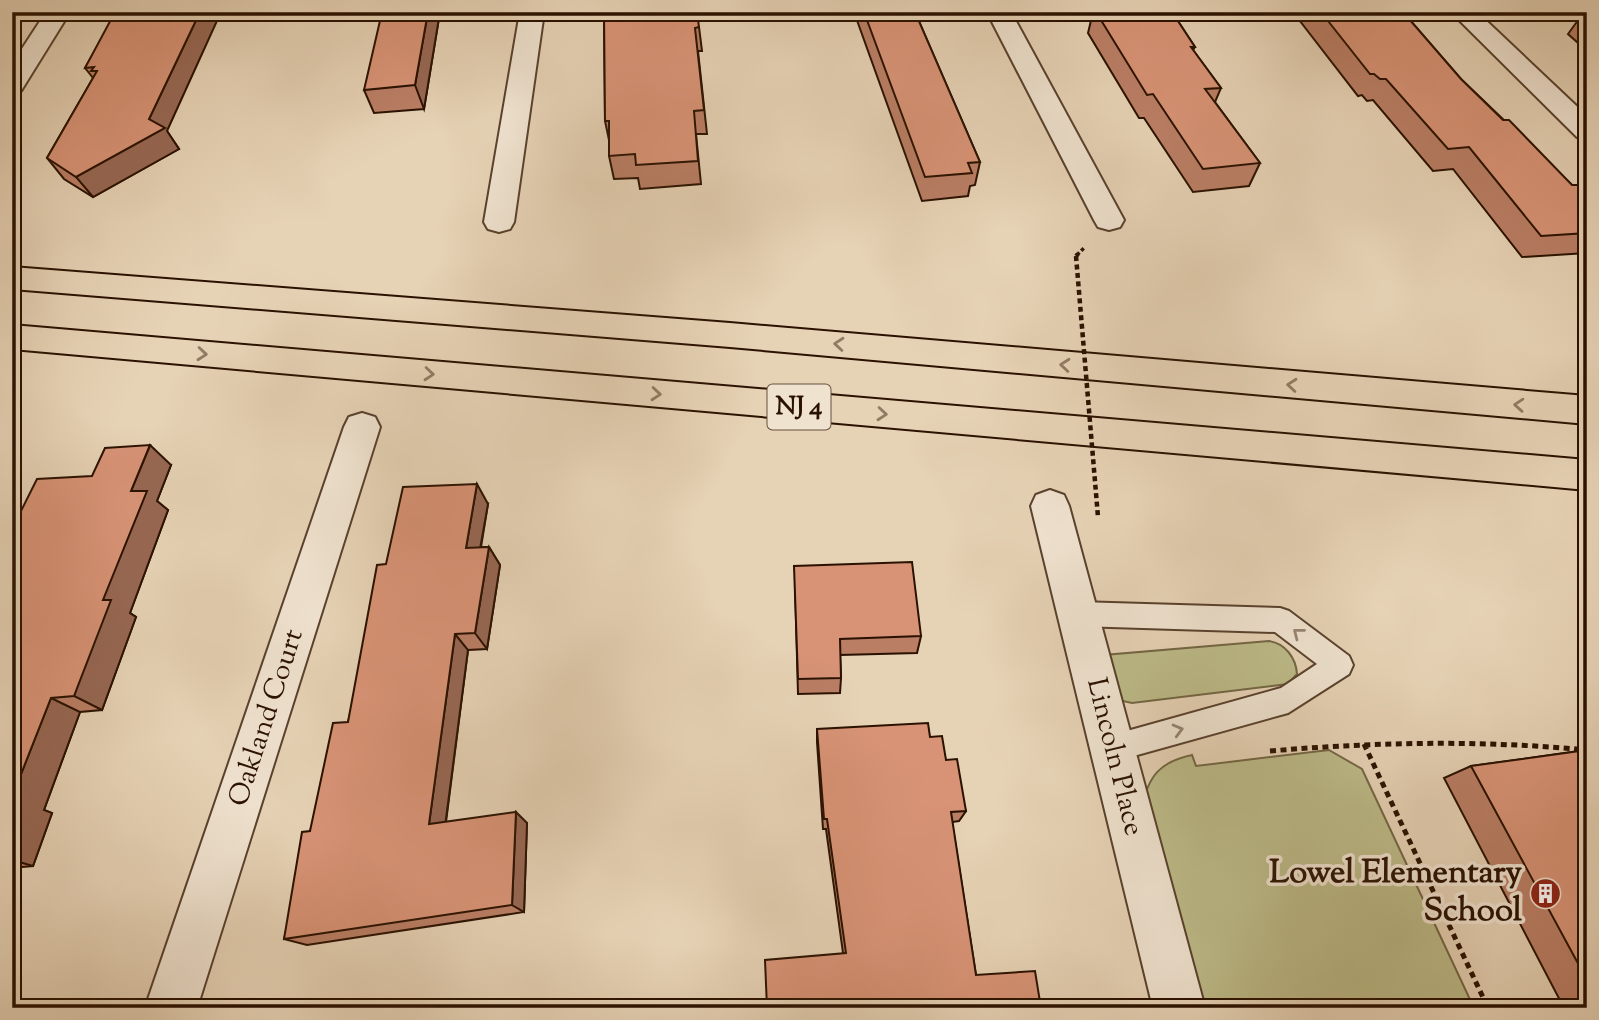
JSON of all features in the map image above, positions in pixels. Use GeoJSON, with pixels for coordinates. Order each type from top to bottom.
{"type":"FeatureCollection","features":[{"type":"Feature","properties":{"kind":"highway","name":"NJ 4"},"geometry":{"type":"LineString","coordinates":[[12,278],[730,335],[1587,410]]}},
{"type":"Feature","properties":{"kind":"highway","name":"NJ 4"},"geometry":{"type":"LineString","coordinates":[[12,337],[1587,475]]}},
{"type":"Feature","properties":{"kind":"highway"},"geometry":{"type":"LineString","coordinates":[[12,363],[152,349]]}},
{"type":"Feature","properties":{"kind":"street"},"geometry":{"type":"LineString","coordinates":[[12,85],[58,12]]}},
{"type":"Feature","properties":{"kind":"street"},"geometry":{"type":"LineString","coordinates":[[499,222],[532,12]]}},
{"type":"Feature","properties":{"kind":"street"},"geometry":{"type":"LineString","coordinates":[[999,12],[1109,220]]}},
{"type":"Feature","properties":{"kind":"street"},"geometry":{"type":"LineString","coordinates":[[1463,12],[1587,131]]}},
{"type":"Feature","properties":{"kind":"street","name":"Oakland Court"},"geometry":{"type":"LineString","coordinates":[[171,1008],[362,427]]}},
{"type":"Feature","properties":{"kind":"street","name":"Lincoln Place"},"geometry":{"type":"LineString","coordinates":[[1050,506],[1179,1008]]}},
{"type":"Feature","properties":{"kind":"lane"},"geometry":{"type":"LineString","coordinates":[[1078,614],[1280,620],[1339,665],[1288,700],[1112,748]]}},
{"type":"Feature","properties":{"kind":"path"},"geometry":{"type":"LineString","coordinates":[[1076,256],[1098,517]]}},
{"type":"Feature","properties":{"kind":"path"},"geometry":{"type":"LineString","coordinates":[[1266,751],[1364,744],[1485,743],[1587,750]]}},
{"type":"Feature","properties":{"kind":"path"},"geometry":{"type":"LineString","coordinates":[[1364,744],[1488,1008]]}},
{"type":"Feature","properties":{"kind":"shaded area"},"geometry":{"type":"Polygon","coordinates":[[[1269,641],[1285,648],[1294,662],[1297,674],[1288,684],[1132,703],[1118,700],[1104,655],[1269,641]]]}},
{"type":"Feature","properties":{"kind":"shaded area"},"geometry":{"type":"Polygon","coordinates":[[[1329,750],[1362,769],[1474,1008],[1202,1008],[1141,808],[1148,787],[1163,766],[1192,755],[1196,766],[1329,750]]]}},
{"type":"Feature","properties":{"kind":"building"},"geometry":{"type":"Polygon","coordinates":[[[115,12],[200,12],[149,119],[165,128],[76,177],[47,158],[97,71],[91,71],[94,67],[85,68],[115,12]]]}},
{"type":"Feature","properties":{"kind":"building"},"geometry":{"type":"Polygon","coordinates":[[[382,12],[428,12],[415,85],[364,90],[382,12]]]}},
{"type":"Feature","properties":{"kind":"building"},"geometry":{"type":"Polygon","coordinates":[[[604,12],[697,12],[699,27],[695,28],[704,110],[694,111],[698,161],[636,165],[635,154],[609,156],[609,121],[605,121],[604,12]]]}},
{"type":"Feature","properties":{"kind":"building"},"geometry":{"type":"Polygon","coordinates":[[[864,12],[915,12],[980,162],[968,163],[972,173],[925,177],[864,12]]]}},
{"type":"Feature","properties":{"kind":"building"},"geometry":{"type":"Polygon","coordinates":[[[1096,12],[1172,12],[1195,47],[1191,47],[1221,88],[1205,89],[1260,163],[1203,169],[1153,94],[1147,95],[1096,12]]]}},
{"type":"Feature","properties":{"kind":"building"},"geometry":{"type":"Polygon","coordinates":[[[1321,12],[1403,12],[1461,79],[1503,120],[1509,120],[1572,185],[1579,185],[1587,192],[1587,233],[1541,236],[1469,147],[1448,149],[1386,79],[1370,74],[1321,12]]]}},
{"type":"Feature","properties":{"kind":"building"},"geometry":{"type":"Polygon","coordinates":[[[150,445],[131,491],[147,491],[103,600],[111,600],[74,696],[51,698],[12,797],[12,529],[37,479],[92,476],[105,448],[150,445]]]}},
{"type":"Feature","properties":{"kind":"building"},"geometry":{"type":"Polygon","coordinates":[[[477,484],[466,548],[489,547],[475,633],[455,634],[429,824],[516,812],[512,905],[284,939],[302,832],[310,831],[333,723],[348,722],[377,565],[386,564],[403,487],[477,484]]]}},
{"type":"Feature","properties":{"kind":"building"},"geometry":{"type":"Polygon","coordinates":[[[912,562],[921,636],[840,639],[841,678],[798,679],[794,566],[912,562]]]}},
{"type":"Feature","properties":{"kind":"building"},"geometry":{"type":"Polygon","coordinates":[[[928,723],[930,737],[942,736],[946,760],[957,759],[966,811],[951,812],[976,975],[1035,971],[1041,1008],[767,1008],[765,960],[846,953],[827,819],[824,819],[817,729],[928,723]]]}},
{"type":"Feature","properties":{"kind":"building","name":"Lowel Elementary School"},"geometry":{"type":"Polygon","coordinates":[[[1587,750],[1587,980],[1471,766],[1587,750]]]}},
{"type":"Feature","properties":{"kind":"building"},"geometry":{"type":"Polygon","coordinates":[[[12,802],[20,802],[12,823],[12,802]]]}},
{"type":"Feature","properties":{"kind":"place","name":"Lowel Elementary School"},"geometry":{"type":"Point","coordinates":[1545,893]}}]}
